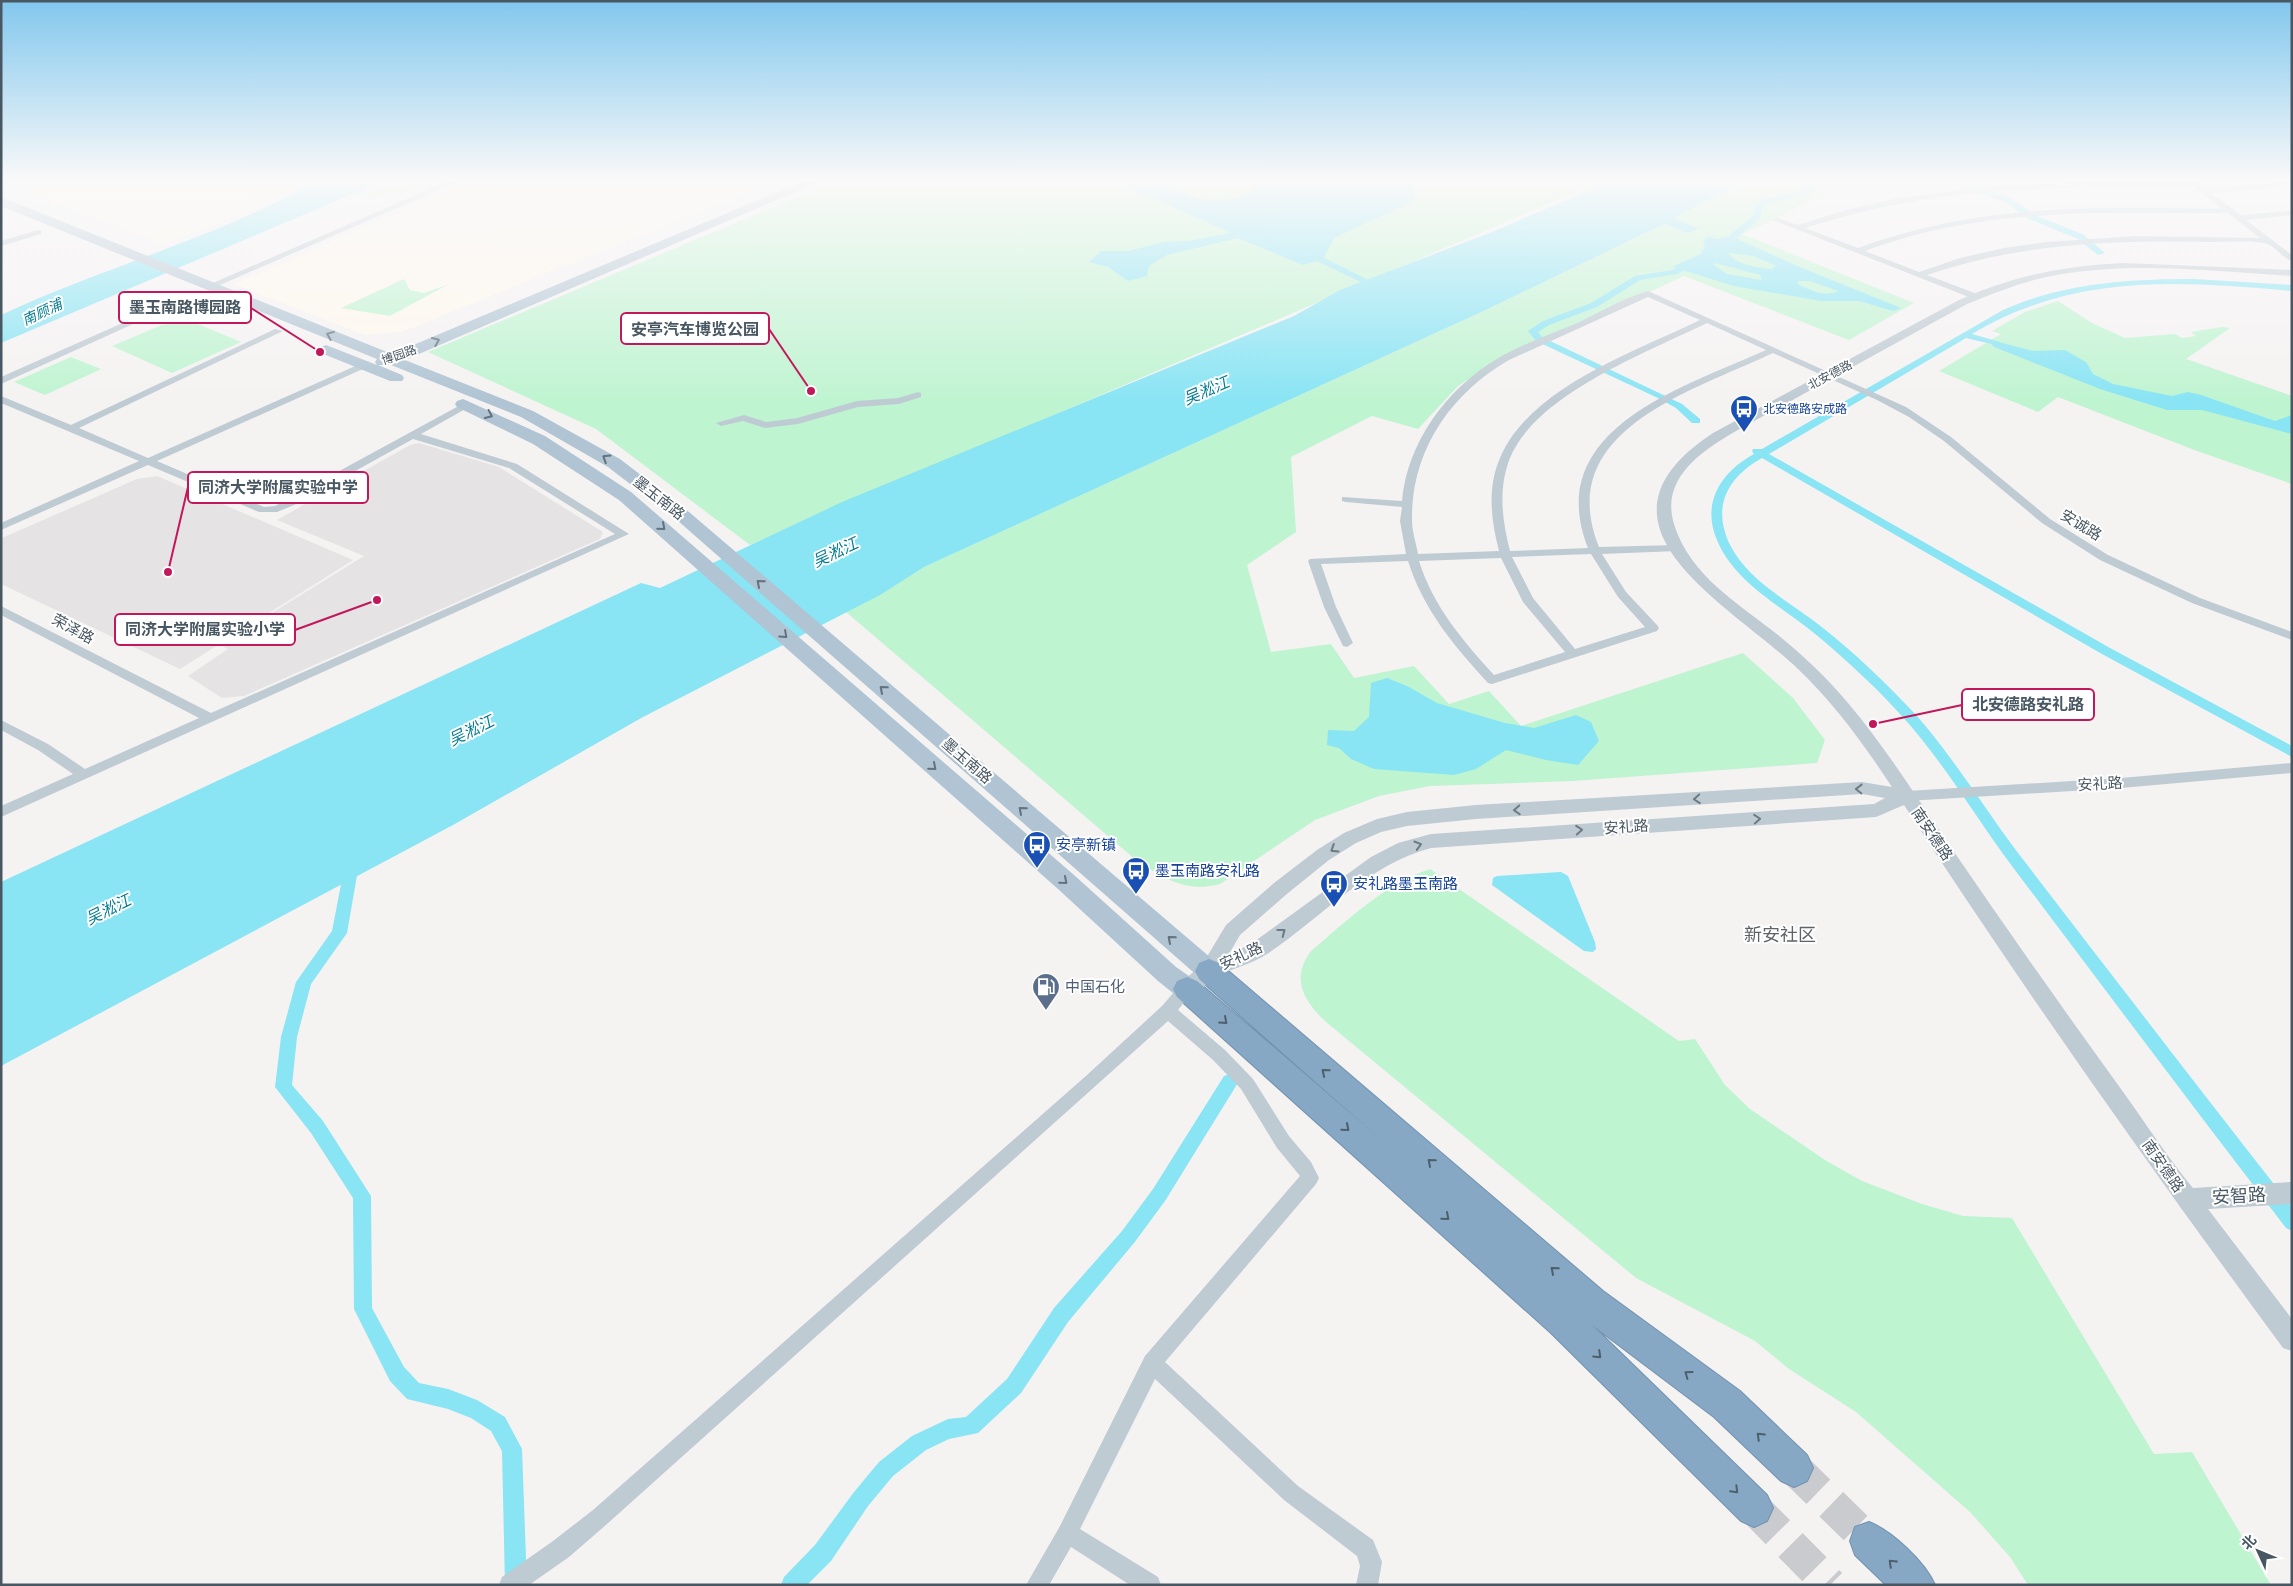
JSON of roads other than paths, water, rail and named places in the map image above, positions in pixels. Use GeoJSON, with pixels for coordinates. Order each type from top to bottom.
{"type":"FeatureCollection","features":[{"type":"Feature","properties":{"kind":"highway"},"geometry":{"type":"LineString","coordinates":[[1188,990],[1591,1303],[1727,1404],[1794,1468]]}},
{"type":"Feature","properties":{"kind":"highway"},"geometry":{"type":"LineString","coordinates":[[1188,990],[1563,1321],[1754,1508]]}},
{"type":"Feature","properties":{"kind":"highway"},"geometry":{"type":"LineString","coordinates":[[1869,1541],[1915,1585]]}},
{"type":"Feature","properties":{"kind":"main road"},"geometry":{"type":"LineString","coordinates":[[90,253],[227,309]]}},
{"type":"Feature","properties":{"kind":"main road","name":"墨玉南路"},"geometry":{"type":"LineString","coordinates":[[126,253],[528,414],[588,447],[646,486],[920,721],[1188,990]]}},
{"type":"Feature","properties":{"kind":"main road","name":"博园路"},"geometry":{"type":"LineString","coordinates":[[362,366],[375,354],[621,253]]}},
{"type":"Feature","properties":{"kind":"main road","name":"博园路"},"geometry":{"type":"LineString","coordinates":[[362,366],[391,360],[644,253]]}},
{"type":"Feature","properties":{"kind":"main road"},"geometry":{"type":"LineString","coordinates":[[261,324],[294,337]]}},
{"type":"Feature","properties":{"kind":"main road","name":"墨玉南路"},"geometry":{"type":"LineString","coordinates":[[309,343],[362,366],[466,405],[539,440],[625,496],[896,736],[1066,882],[1166,974],[1188,990]]}},
{"type":"Feature","properties":{"kind":"street"},"geometry":{"type":"LineString","coordinates":[[210,286],[287,253]]}},
{"type":"Feature","properties":{"kind":"street"},"geometry":{"type":"LineString","coordinates":[[1861,253],[1974,296]]}},
{"type":"Feature","properties":{"kind":"street"},"geometry":{"type":"LineString","coordinates":[[1918,274],[1958,260],[1986,253]]}},
{"type":"Feature","properties":{"kind":"street","name":"北安德路"},"geometry":{"type":"LineString","coordinates":[[1907,796],[1858,725],[1820,682],[1788,652],[1709,588],[1688,565],[1677,548],[1665,519],[1665,498],[1672,477],[1685,458],[1731,428],[1974,296],[2034,277],[2113,266],[2176,265],[2292,273]]}},
{"type":"Feature","properties":{"kind":"street","name":"安诚路"},"geometry":{"type":"LineString","coordinates":[[1410,558],[1404,504],[1414,458],[1428,432],[1448,406],[1466,387],[1492,367],[1534,345],[1648,294],[1899,407],[1929,426],[2022,503],[2082,544],[2143,578],[2193,600],[2292,636]]}},
{"type":"Feature","properties":{"kind":"street"},"geometry":{"type":"LineString","coordinates":[[1,381],[193,295]]}},
{"type":"Feature","properties":{"kind":"street"},"geometry":{"type":"LineString","coordinates":[[1573,654],[1527,599],[1505,554],[1495,509],[1496,482],[1502,462],[1511,444],[1533,417],[1546,406],[1601,373],[1707,320]]}},
{"type":"Feature","properties":{"kind":"street"},"geometry":{"type":"LineString","coordinates":[[72,428],[278,331]]}},
{"type":"Feature","properties":{"kind":"street"},"geometry":{"type":"LineString","coordinates":[[1410,558],[1439,616],[1476,665],[1492,680],[1653,628],[1613,584],[1595,551],[1584,512],[1583,497],[1586,480],[1592,466],[1605,443],[1619,430],[1678,396],[1773,350]]}},
{"type":"Feature","properties":{"kind":"street"},"geometry":{"type":"LineString","coordinates":[[1,527],[362,366]]}},
{"type":"Feature","properties":{"kind":"street"},"geometry":{"type":"LineString","coordinates":[[721,423],[744,418],[766,425],[798,421],[857,404],[899,401],[918,394]]}},
{"type":"Feature","properties":{"kind":"street"},"geometry":{"type":"LineString","coordinates":[[1,398],[150,460],[252,507],[263,510],[277,509],[466,405]]}},
{"type":"Feature","properties":{"kind":"street"},"geometry":{"type":"LineString","coordinates":[[1,812],[623,534],[513,466],[412,435]]}},
{"type":"Feature","properties":{"kind":"street"},"geometry":{"type":"LineString","coordinates":[[1346,499],[1404,504]]}},
{"type":"Feature","properties":{"kind":"street"},"geometry":{"type":"LineString","coordinates":[[1347,643],[1330,607],[1314,561],[1677,548]]}},
{"type":"Feature","properties":{"kind":"street","name":"荣泽路"},"geometry":{"type":"LineString","coordinates":[[1,610],[210,718]]}},
{"type":"Feature","properties":{"kind":"street"},"geometry":{"type":"LineString","coordinates":[[1,724],[44,747],[84,775]]}},
{"type":"Feature","properties":{"kind":"street","name":"安礼路"},"geometry":{"type":"LineString","coordinates":[[1188,990],[1233,930],[1281,888],[1350,838],[1377,826],[1407,819],[1476,812],[1862,788],[1907,796],[1948,792],[2121,783],[2292,768]]}},
{"type":"Feature","properties":{"kind":"street","name":"安礼路"},"geometry":{"type":"LineString","coordinates":[[1188,990],[1258,950],[1377,862],[1404,848],[1431,841],[1876,810],[1907,796]]}},
{"type":"Feature","properties":{"kind":"street","name":"南安德路"},"geometry":{"type":"LineString","coordinates":[[1907,796],[2024,970],[2187,1199],[2292,1339]]}},
{"type":"Feature","properties":{"kind":"street"},"geometry":{"type":"LineString","coordinates":[[510,1585],[600,1517],[1188,990],[1282,1140],[1294,1158],[1308,1170],[1310,1178],[1307,1184],[1240,1257],[1152,1363],[1067,1533],[1037,1585]]}},
{"type":"Feature","properties":{"kind":"street","name":"安智路"},"geometry":{"type":"LineString","coordinates":[[2187,1199],[2291,1193]]}},
{"type":"Feature","properties":{"kind":"street"},"geometry":{"type":"LineString","coordinates":[[1152,1363],[1291,1493],[1365,1548],[1372,1559],[1372,1570],[1367,1585]]}},
{"type":"Feature","properties":{"kind":"street"},"geometry":{"type":"LineString","coordinates":[[1067,1533],[1150,1585]]}},
{"type":"Feature","properties":{"kind":"water","name":"南顾浦"},"geometry":{"type":"Polygon","coordinates":[[[154,253],[213,253],[1,343],[1,315],[68,286],[154,253]]]}},
{"type":"Feature","properties":{"kind":"water"},"geometry":{"type":"Polygon","coordinates":[[[1099,253],[1175,253],[1167,255],[1149,266],[1147,276],[1128,281],[1108,267],[1089,262],[1099,253]]]}},
{"type":"Feature","properties":{"kind":"water"},"geometry":{"type":"Polygon","coordinates":[[[1274,253],[1326,253],[1323,259],[1303,265],[1274,253]]]}},
{"type":"Feature","properties":{"kind":"water","name":"吴淞江"},"geometry":{"type":"Polygon","coordinates":[[[1437,253],[1604,253],[1490,308],[924,567],[880,595],[643,717],[453,825],[1,1066],[1,882],[641,583],[660,588],[842,502],[1294,316],[1340,290],[1437,253]]]}},
{"type":"Feature","properties":{"kind":"water"},"geometry":{"type":"Polygon","coordinates":[[[1728,253],[1742,263],[1772,269],[1776,266],[1754,256],[1728,253],[1769,253],[1901,308],[1893,311],[1859,301],[1821,301],[1734,286],[1672,267],[1701,254],[1728,253]],[[1715,263],[1714,265],[1727,274],[1762,280],[1760,275],[1715,263]],[[1797,281],[1799,285],[1813,291],[1829,294],[1838,291],[1810,281],[1797,281]]]}},
{"type":"Feature","properties":{"kind":"water"},"geometry":{"type":"Polygon","coordinates":[[[1995,341],[2033,351],[2065,350],[2086,362],[2093,374],[2113,384],[2172,396],[2188,392],[2275,421],[2292,415],[2292,434],[2202,410],[2167,410],[2100,389],[1994,347],[1991,344],[1995,341]]]}},
{"type":"Feature","properties":{"kind":"water"},"geometry":{"type":"Polygon","coordinates":[[[1387,678],[1407,686],[1437,703],[1505,723],[1534,728],[1576,715],[1591,722],[1599,741],[1578,765],[1546,760],[1506,750],[1476,769],[1454,775],[1374,769],[1351,759],[1339,748],[1327,745],[1328,730],[1354,731],[1369,717],[1371,683],[1387,678]]]}},
{"type":"Feature","properties":{"kind":"water"},"geometry":{"type":"Polygon","coordinates":[[[1561,872],[1568,876],[1595,942],[1596,949],[1593,952],[1584,951],[1492,885],[1493,878],[1497,876],[1561,872]]]}},
{"type":"Feature","properties":{"kind":"waterway"},"geometry":{"type":"LineString","coordinates":[[1307,253],[1383,289]]}},
{"type":"Feature","properties":{"kind":"waterway"},"geometry":{"type":"LineString","coordinates":[[1696,421],[1679,406],[1661,396],[1539,339],[1533,331],[1546,323],[1594,305],[1638,278],[1674,272],[1697,262]]}},
{"type":"Feature","properties":{"kind":"waterway"},"geometry":{"type":"LineString","coordinates":[[1761,454],[1981,325],[2006,311],[2032,301],[2096,286],[2161,281],[2194,281],[2292,288]]}},
{"type":"Feature","properties":{"kind":"waterway"},"geometry":{"type":"LineString","coordinates":[[1966,335],[1997,344]]}},
{"type":"Feature","properties":{"kind":"waterway"},"geometry":{"type":"LineString","coordinates":[[1757,451],[1761,454]]}},
{"type":"Feature","properties":{"kind":"waterway"},"geometry":{"type":"LineString","coordinates":[[1761,454],[2106,651],[2292,752]]}},
{"type":"Feature","properties":{"kind":"waterway"},"geometry":{"type":"LineString","coordinates":[[1761,454],[1731,476],[1719,494],[1716,505],[1718,528],[1731,556],[1752,580],[1817,629],[1873,678],[1924,733],[2011,854],[2292,1222]]}},
{"type":"Feature","properties":{"kind":"waterway"},"geometry":{"type":"LineString","coordinates":[[352,864],[339,933],[304,982],[289,1037],[283,1087],[317,1127],[362,1196],[363,1309],[397,1374],[414,1392],[448,1399],[477,1410],[498,1424],[512,1449],[516,1585]]}},
{"type":"Feature","properties":{"kind":"waterway"},"geometry":{"type":"LineString","coordinates":[[792,1585],[823,1553],[861,1499],[886,1469],[919,1443],[948,1429],[971,1426],[1014,1386],[1061,1315],[1128,1237],[1159,1195],[1230,1081]]}},
{"type":"Feature","properties":{"kind":"tunnel"},"geometry":{"type":"LineString","coordinates":[[1794,1468],[1869,1541]]}},
{"type":"Feature","properties":{"kind":"tunnel"},"geometry":{"type":"LineString","coordinates":[[1754,1508],[1830,1585]]}},
{"type":"Feature","properties":{"kind":"place","name":"墨玉南路博园路"},"geometry":{"type":"Point","coordinates":[320,352]}},
{"type":"Feature","properties":{"kind":"place","name":"安亭汽车博览公园"},"geometry":{"type":"Point","coordinates":[811,391]}},
{"type":"Feature","properties":{"kind":"place","name":"北安德路安成路"},"geometry":{"type":"Point","coordinates":[1744,433]}},
{"type":"Feature","properties":{"kind":"place","name":"同济大学附属实验中学"},"geometry":{"type":"Point","coordinates":[168,572]}},
{"type":"Feature","properties":{"kind":"place","name":"同济大学附属实验小学"},"geometry":{"type":"Point","coordinates":[377,600]}},
{"type":"Feature","properties":{"kind":"place","name":"北安德路安礼路"},"geometry":{"type":"Point","coordinates":[1873,724]}},
{"type":"Feature","properties":{"kind":"place","name":"安亭新镇"},"geometry":{"type":"Point","coordinates":[1037,869]}},
{"type":"Feature","properties":{"kind":"place","name":"墨玉南路安礼路"},"geometry":{"type":"Point","coordinates":[1136,895]}},
{"type":"Feature","properties":{"kind":"place","name":"安礼路墨玉南路"},"geometry":{"type":"Point","coordinates":[1334,908]}},
{"type":"Feature","properties":{"kind":"place","name":"中国石化"},"geometry":{"type":"Point","coordinates":[1046,1011]}},
{"type":"Feature","properties":{"kind":"district","name":"新安社区"},"geometry":{"type":"Point","coordinates":[1780,935]}}]}
